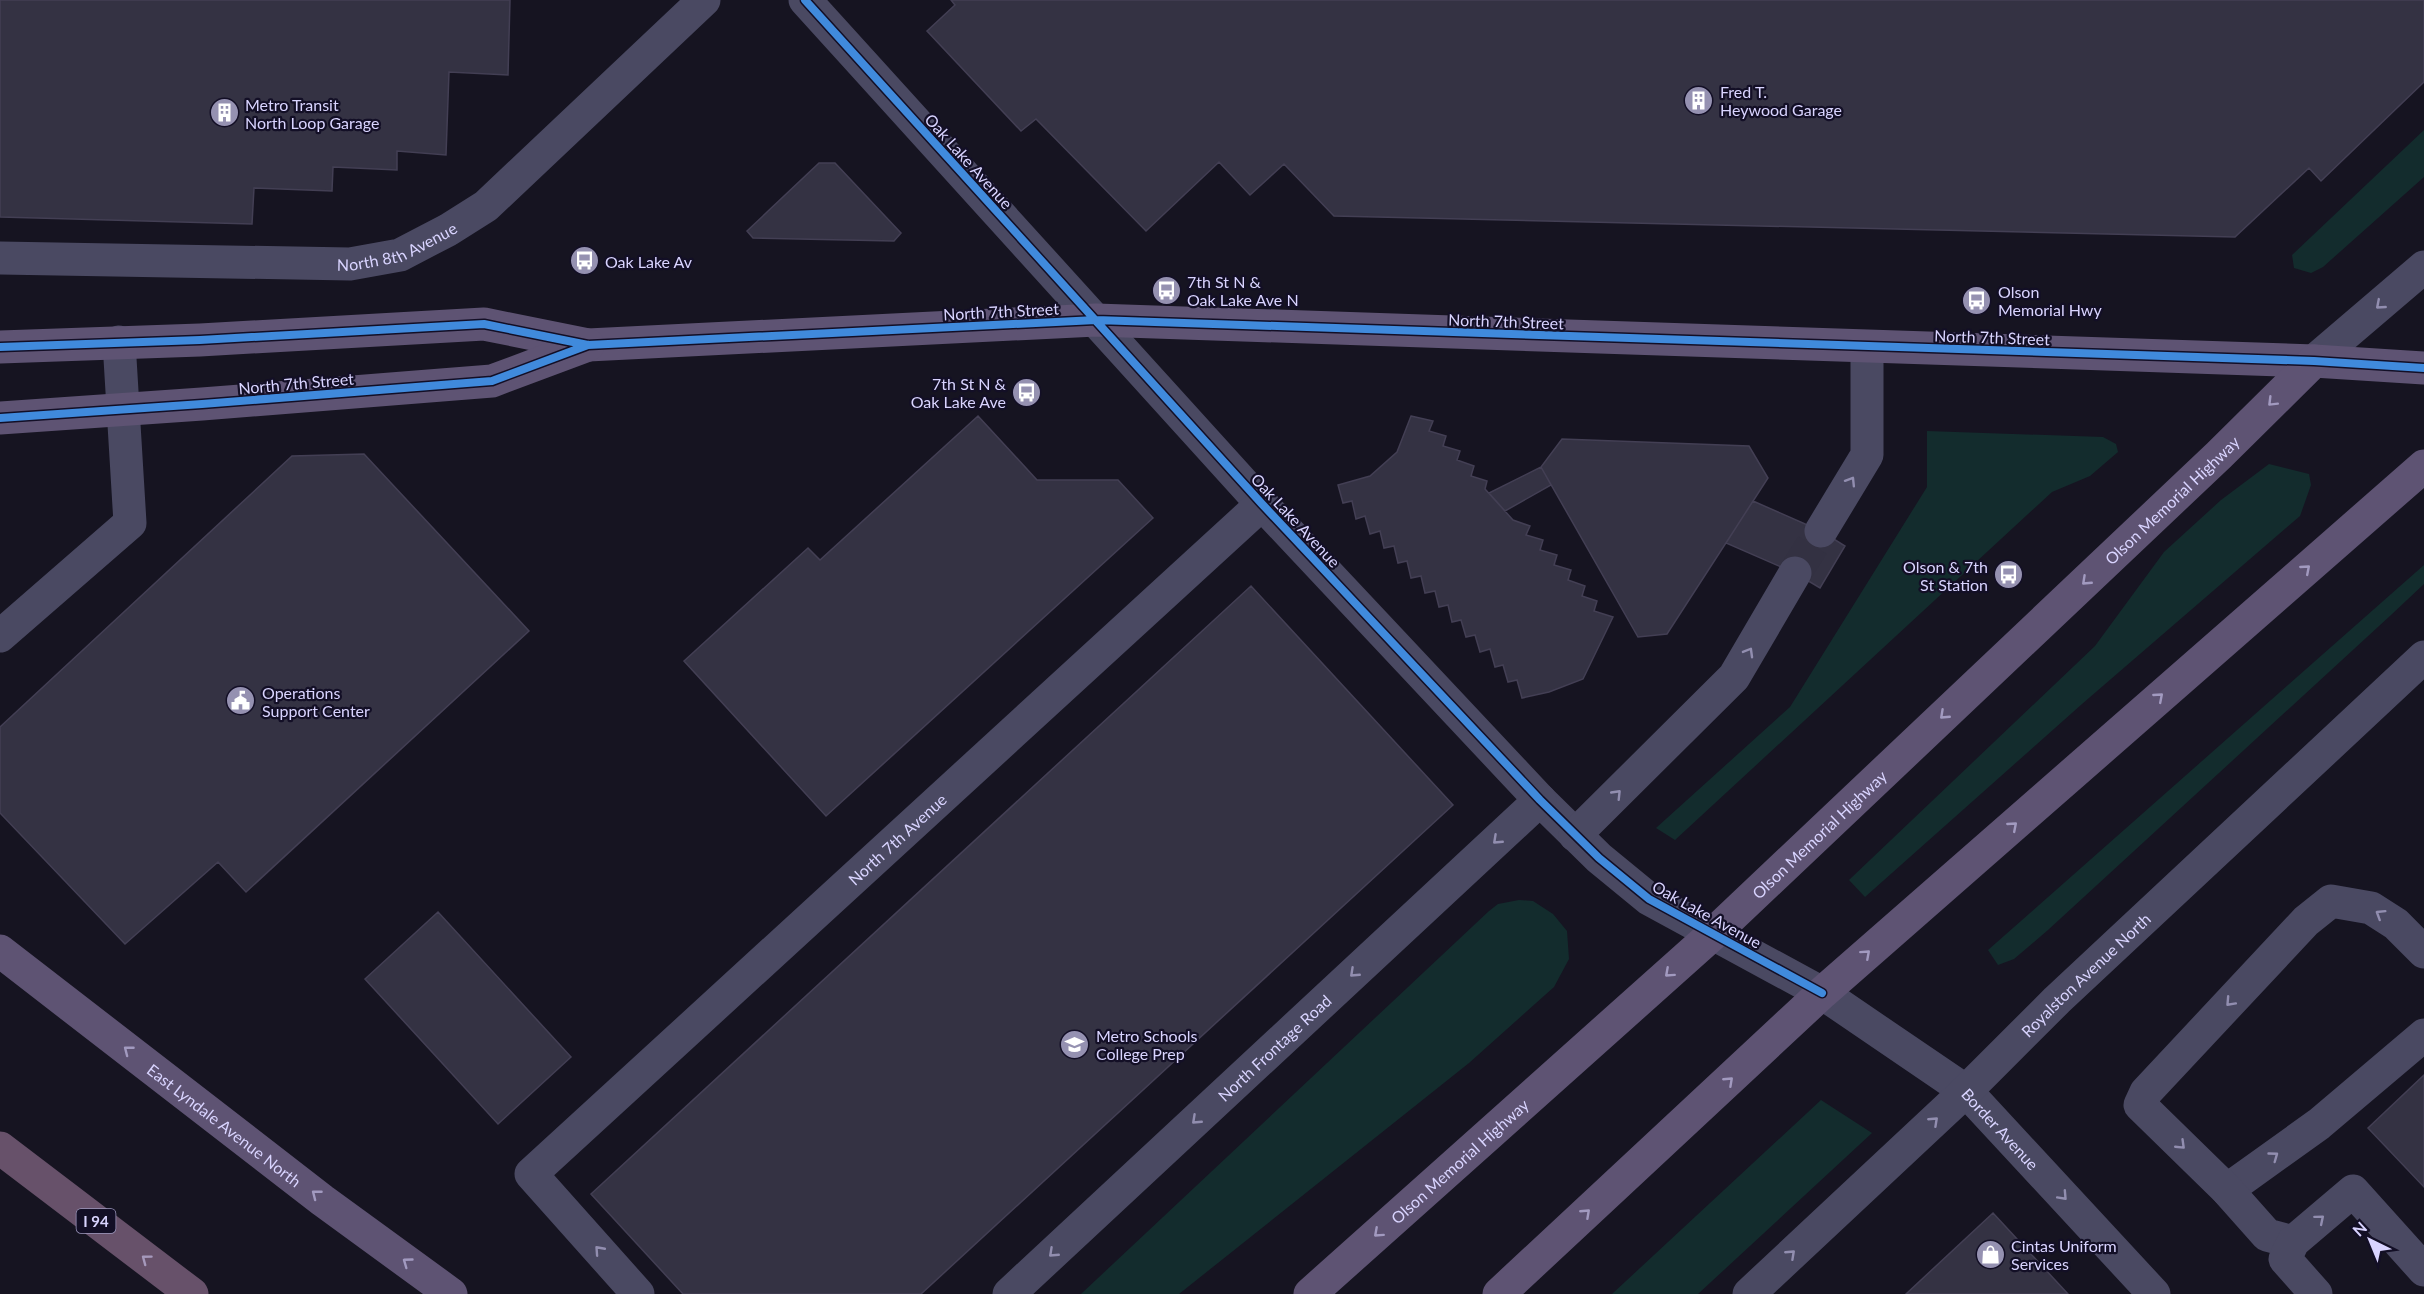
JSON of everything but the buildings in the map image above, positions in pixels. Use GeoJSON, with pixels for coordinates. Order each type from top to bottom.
{"type":"FeatureCollection","features":[{"type":"Feature","properties":{"kind":"highway","name":"I 94"},"geometry":{"type":"LineString","coordinates":[[0,1148],[192,1294]]}},
{"type":"Feature","properties":{"kind":"main road","name":"North 7th Street"},"geometry":{"type":"LineString","coordinates":[[0,347],[484,324],[588,345],[1096,320],[2314,361],[2424,368]]}},
{"type":"Feature","properties":{"kind":"main road","name":"North 7th Street"},"geometry":{"type":"LineString","coordinates":[[0,418],[492,381],[588,345]]}},
{"type":"Feature","properties":{"kind":"main road","name":"Olson Memorial Highway"},"geometry":{"type":"LineString","coordinates":[[1310,1294],[1713,934],[2219,455],[2314,361]]}},
{"type":"Feature","properties":{"kind":"main road"},"geometry":{"type":"LineString","coordinates":[[1499,1294],[1822,993],[2424,466]]}},
{"type":"Feature","properties":{"kind":"main road","name":"East Lyndale Avenue North"},"geometry":{"type":"LineString","coordinates":[[0,951],[322,1200],[451,1294]]}},
{"type":"Feature","properties":{"kind":"street","name":"North 8th Avenue"},"geometry":{"type":"LineString","coordinates":[[0,258],[350,264],[400,255],[448,230],[486,206],[704,0]]}},
{"type":"Feature","properties":{"kind":"street","name":"Oak Lake Avenue"},"geometry":{"type":"LineString","coordinates":[[805,0],[1262,504],[1540,801],[1599,858],[1649,899],[1822,993]]}},
{"type":"Feature","properties":{"kind":"street"},"geometry":{"type":"LineString","coordinates":[[2314,361],[2424,267]]}},
{"type":"Feature","properties":{"kind":"street"},"geometry":{"type":"LineString","coordinates":[[0,636],[130,523],[119,342]]}},
{"type":"Feature","properties":{"kind":"street"},"geometry":{"type":"LineString","coordinates":[[1821,531],[1867,454],[1867,347]]}},
{"type":"Feature","properties":{"kind":"street","name":"North 7th Avenue"},"geometry":{"type":"LineString","coordinates":[[638,1294],[531,1174],[1262,504]]}},
{"type":"Feature","properties":{"kind":"street"},"geometry":{"type":"LineString","coordinates":[[1575,835],[1734,677],[1795,573]]}},
{"type":"Feature","properties":{"kind":"street","name":"Royalston Avenue North"},"geometry":{"type":"LineString","coordinates":[[1749,1294],[1966,1091],[2057,1000],[2424,657]]}},
{"type":"Feature","properties":{"kind":"street","name":"North Frontage Road"},"geometry":{"type":"LineString","coordinates":[[1009,1294],[1540,801]]}},
{"type":"Feature","properties":{"kind":"street"},"geometry":{"type":"LineString","coordinates":[[2293,1242],[2267,1235],[2227,1190],[2140,1105],[2145,1092],[2306,921],[2331,901],[2371,908],[2396,924],[2424,952]]}},
{"type":"Feature","properties":{"kind":"street","name":"Border Avenue"},"geometry":{"type":"LineString","coordinates":[[1822,993],[1966,1091],[2154,1294]]}},
{"type":"Feature","properties":{"kind":"street"},"geometry":{"type":"LineString","coordinates":[[2227,1190],[2319,1124],[2424,1035]]}},
{"type":"Feature","properties":{"kind":"street"},"geometry":{"type":"LineString","coordinates":[[2316,1294],[2285,1259],[2293,1242],[2353,1191],[2424,1270]]}},
{"type":"Feature","properties":{"kind":"green space"},"geometry":{"type":"Polygon","coordinates":[[[2424,130],[2424,177],[2323,267],[2311,273],[2294,268],[2292,255],[2424,130]]]}},
{"type":"Feature","properties":{"kind":"green space"},"geometry":{"type":"Polygon","coordinates":[[[1927,431],[2103,437],[2116,444],[2118,452],[2090,476],[2052,492],[1675,840],[1656,828],[1790,707],[1927,487],[1927,431]]]}},
{"type":"Feature","properties":{"kind":"green space"},"geometry":{"type":"Polygon","coordinates":[[[2269,464],[2309,474],[2311,485],[2300,516],[2082,704],[1865,897],[1849,880],[2095,646],[2164,552],[2221,500],[2269,464]]]}},
{"type":"Feature","properties":{"kind":"green space"},"geometry":{"type":"Polygon","coordinates":[[[2424,565],[2424,584],[2391,615],[2048,930],[2014,959],[1998,965],[1988,950],[2424,565]]]}},
{"type":"Feature","properties":{"kind":"green space"},"geometry":{"type":"Polygon","coordinates":[[[1519,900],[1533,901],[1553,914],[1567,931],[1569,959],[1554,987],[1469,1063],[1179,1294],[1081,1294],[1489,911],[1498,904],[1519,900]]]}},
{"type":"Feature","properties":{"kind":"green space"},"geometry":{"type":"Polygon","coordinates":[[[1821,1100],[1872,1133],[1698,1294],[1612,1294],[1821,1100]]]}},
{"type":"Feature","properties":{"kind":"tunnel"},"geometry":{"type":"LineString","coordinates":[[1795,573],[1821,531]]}},
{"type":"Feature","properties":{"kind":"cycle path"},"geometry":{"type":"LineString","coordinates":[[805,0],[1262,504],[1540,800],[1599,858],[1649,899],[1822,993]]}},
{"type":"Feature","properties":{"kind":"cycle path"},"geometry":{"type":"LineString","coordinates":[[0,347],[200,340],[484,324],[588,345],[1096,320],[2314,361],[2424,368]]}},
{"type":"Feature","properties":{"kind":"cycle path"},"geometry":{"type":"LineString","coordinates":[[0,418],[492,381],[588,345]]}},
{"type":"Feature","properties":{"kind":"place","name":"Fred T. Heywood Garage"},"geometry":{"type":"Point","coordinates":[1699,100]}},
{"type":"Feature","properties":{"kind":"place","name":"Metro Transit North Loop Garage"},"geometry":{"type":"Point","coordinates":[224,113]}},
{"type":"Feature","properties":{"kind":"place","name":"Oak Lake Av"},"geometry":{"type":"Point","coordinates":[584,261]}},
{"type":"Feature","properties":{"kind":"place","name":"7th St N & Oak Lake Ave N"},"geometry":{"type":"Point","coordinates":[1166,290]}},
{"type":"Feature","properties":{"kind":"place","name":"Olson Memorial Hwy"},"geometry":{"type":"Point","coordinates":[1977,300]}},
{"type":"Feature","properties":{"kind":"place","name":"7th St N & Oak Lake Ave"},"geometry":{"type":"Point","coordinates":[1027,392]}},
{"type":"Feature","properties":{"kind":"place","name":"Olson & 7th St Station"},"geometry":{"type":"Point","coordinates":[2009,575]}},
{"type":"Feature","properties":{"kind":"place","name":"Operations Support Center"},"geometry":{"type":"Point","coordinates":[241,701]}},
{"type":"Feature","properties":{"kind":"place","name":"Metro Schools College Prep"},"geometry":{"type":"Point","coordinates":[1075,1044]}},
{"type":"Feature","properties":{"kind":"place","name":"Cintas Uniform Services"},"geometry":{"type":"Point","coordinates":[1990,1254]}}]}
